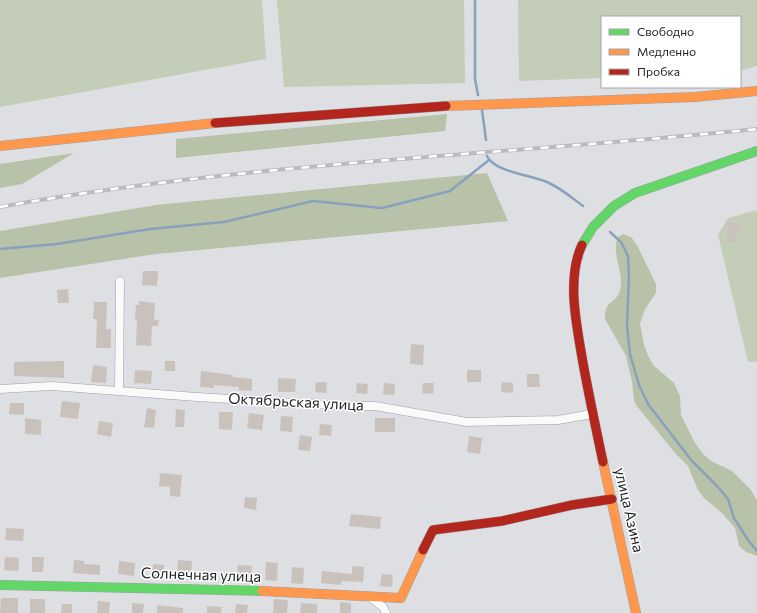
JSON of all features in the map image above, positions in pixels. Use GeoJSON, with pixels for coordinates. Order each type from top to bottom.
{"type":"FeatureCollection","features":[{"type":"Feature","properties":{"kind":"street"},"geometry":{"type":"LineString","coordinates":[[0,146],[232,122],[387,110],[458,105],[695,97],[757,91]]}},
{"type":"Feature","properties":{"kind":"street","name":"улица Азина"},"geometry":{"type":"LineString","coordinates":[[636,613],[612,498],[592,414],[577,328],[574,294],[575,265],[581,246],[593,227],[614,206],[635,193],[757,151]]}},
{"type":"Feature","properties":{"kind":"street"},"geometry":{"type":"LineString","coordinates":[[119,391],[120,281]]}},
{"type":"Feature","properties":{"kind":"street","name":"Октябрьская улица"},"geometry":{"type":"LineString","coordinates":[[0,389],[52,386],[345,406],[375,406],[467,422],[558,420],[592,414]]}},
{"type":"Feature","properties":{"kind":"street","name":"Солнечная улица"},"geometry":{"type":"LineString","coordinates":[[0,585],[135,587],[368,595],[401,598],[433,530],[502,521],[612,498]]}},
{"type":"Feature","properties":{"kind":"street"},"geometry":{"type":"LineString","coordinates":[[368,595],[383,608],[386,613]]}},
{"type":"Feature","properties":{"kind":"green space"},"geometry":{"type":"Polygon","coordinates":[[[0,0],[262,0],[266,59],[0,107],[0,0]]]}},
{"type":"Feature","properties":{"kind":"green space"},"geometry":{"type":"Polygon","coordinates":[[[277,0],[464,0],[465,83],[284,87],[277,0]]]}},
{"type":"Feature","properties":{"kind":"green space"},"geometry":{"type":"Polygon","coordinates":[[[518,0],[757,0],[757,66],[741,71],[741,16],[601,16],[601,78],[519,81],[518,0]]]}},
{"type":"Feature","properties":{"kind":"green space"},"geometry":{"type":"Polygon","coordinates":[[[447,114],[445,131],[176,158],[176,139],[447,114]]]}},
{"type":"Feature","properties":{"kind":"green space"},"geometry":{"type":"Polygon","coordinates":[[[74,153],[22,184],[0,188],[0,164],[74,153]]]}},
{"type":"Feature","properties":{"kind":"green space"},"geometry":{"type":"Polygon","coordinates":[[[487,173],[508,221],[156,254],[0,278],[0,231],[156,205],[487,173]]]}},
{"type":"Feature","properties":{"kind":"green space"},"geometry":{"type":"Polygon","coordinates":[[[757,210],[757,362],[748,362],[718,235],[728,218],[757,210]]]}},
{"type":"Feature","properties":{"kind":"green space"},"geometry":{"type":"Polygon","coordinates":[[[623,234],[631,237],[637,245],[656,284],[656,293],[645,309],[640,324],[644,345],[649,358],[654,366],[674,383],[680,396],[681,415],[695,443],[703,454],[711,461],[732,471],[751,490],[757,501],[757,556],[746,552],[739,546],[735,528],[723,514],[704,498],[698,490],[688,466],[675,453],[636,405],[626,356],[605,319],[607,306],[620,290],[621,282],[616,255],[616,242],[623,234]]]}},
{"type":"Feature","properties":{"kind":"building"},"geometry":{"type":"Polygon","coordinates":[[[727,223],[741,223],[741,231],[736,231],[736,242],[728,242],[727,223]]]}},
{"type":"Feature","properties":{"kind":"building"},"geometry":{"type":"Polygon","coordinates":[[[143,271],[158,271],[157,286],[142,285],[143,271]]]}},
{"type":"Feature","properties":{"kind":"building"},"geometry":{"type":"Polygon","coordinates":[[[68,289],[69,303],[58,303],[57,290],[68,289]]]}},
{"type":"Feature","properties":{"kind":"building"},"geometry":{"type":"Polygon","coordinates":[[[139,301],[155,303],[154,320],[159,320],[158,326],[152,326],[151,346],[136,345],[136,305],[139,305],[139,301]]]}},
{"type":"Feature","properties":{"kind":"building"},"geometry":{"type":"Polygon","coordinates":[[[94,302],[107,302],[106,329],[111,329],[111,348],[96,348],[97,319],[93,319],[94,302]]]}},
{"type":"Feature","properties":{"kind":"building"},"geometry":{"type":"Polygon","coordinates":[[[411,344],[424,345],[423,365],[410,364],[411,344]]]}},
{"type":"Feature","properties":{"kind":"building"},"geometry":{"type":"Polygon","coordinates":[[[64,361],[64,378],[14,376],[14,362],[64,361]]]}},
{"type":"Feature","properties":{"kind":"building"},"geometry":{"type":"Polygon","coordinates":[[[165,361],[175,361],[175,371],[165,371],[165,361]]]}},
{"type":"Feature","properties":{"kind":"building"},"geometry":{"type":"Polygon","coordinates":[[[93,365],[107,367],[106,383],[91,382],[93,365]]]}},
{"type":"Feature","properties":{"kind":"building"},"geometry":{"type":"Polygon","coordinates":[[[135,370],[152,371],[151,384],[134,383],[135,370]]]}},
{"type":"Feature","properties":{"kind":"building"},"geometry":{"type":"Polygon","coordinates":[[[467,370],[481,370],[481,382],[467,382],[467,370]]]}},
{"type":"Feature","properties":{"kind":"building"},"geometry":{"type":"Polygon","coordinates":[[[201,371],[252,379],[252,391],[239,390],[239,387],[214,385],[214,388],[200,387],[201,371]]]}},
{"type":"Feature","properties":{"kind":"building"},"geometry":{"type":"Polygon","coordinates":[[[527,374],[539,374],[540,387],[527,387],[527,374]]]}},
{"type":"Feature","properties":{"kind":"building"},"geometry":{"type":"Polygon","coordinates":[[[278,378],[296,379],[295,392],[278,392],[278,378]]]}},
{"type":"Feature","properties":{"kind":"building"},"geometry":{"type":"Polygon","coordinates":[[[316,382],[327,382],[326,393],[315,392],[316,382]]]}},
{"type":"Feature","properties":{"kind":"building"},"geometry":{"type":"Polygon","coordinates":[[[502,382],[513,383],[513,393],[501,392],[502,382]]]}},
{"type":"Feature","properties":{"kind":"building"},"geometry":{"type":"Polygon","coordinates":[[[357,383],[368,384],[367,394],[356,393],[357,383]]]}},
{"type":"Feature","properties":{"kind":"building"},"geometry":{"type":"Polygon","coordinates":[[[384,383],[395,384],[394,395],[383,394],[384,383]]]}},
{"type":"Feature","properties":{"kind":"building"},"geometry":{"type":"Polygon","coordinates":[[[423,383],[434,383],[433,394],[422,393],[423,383]]]}},
{"type":"Feature","properties":{"kind":"building"},"geometry":{"type":"Polygon","coordinates":[[[62,401],[80,403],[78,419],[60,417],[62,401]]]}},
{"type":"Feature","properties":{"kind":"building"},"geometry":{"type":"Polygon","coordinates":[[[10,403],[24,403],[24,415],[9,414],[10,403]]]}},
{"type":"Feature","properties":{"kind":"building"},"geometry":{"type":"Polygon","coordinates":[[[147,408],[156,410],[154,428],[144,427],[147,408]]]}},
{"type":"Feature","properties":{"kind":"building"},"geometry":{"type":"Polygon","coordinates":[[[176,409],[185,410],[184,427],[175,427],[176,409]]]}},
{"type":"Feature","properties":{"kind":"building"},"geometry":{"type":"Polygon","coordinates":[[[219,412],[233,412],[232,430],[219,429],[219,412]]]}},
{"type":"Feature","properties":{"kind":"building"},"geometry":{"type":"Polygon","coordinates":[[[249,413],[264,415],[262,430],[247,428],[249,413]]]}},
{"type":"Feature","properties":{"kind":"building"},"geometry":{"type":"Polygon","coordinates":[[[281,416],[293,417],[292,432],[280,431],[281,416]]]}},
{"type":"Feature","properties":{"kind":"building"},"geometry":{"type":"Polygon","coordinates":[[[25,418],[41,420],[41,435],[25,434],[25,418]]]}},
{"type":"Feature","properties":{"kind":"building"},"geometry":{"type":"Polygon","coordinates":[[[375,418],[395,418],[395,432],[375,432],[375,418]]]}},
{"type":"Feature","properties":{"kind":"building"},"geometry":{"type":"Polygon","coordinates":[[[99,421],[113,423],[111,437],[97,434],[99,421]]]}},
{"type":"Feature","properties":{"kind":"building"},"geometry":{"type":"Polygon","coordinates":[[[320,424],[332,425],[331,436],[319,435],[320,424]]]}},
{"type":"Feature","properties":{"kind":"building"},"geometry":{"type":"Polygon","coordinates":[[[300,435],[312,437],[310,451],[298,450],[300,435]]]}},
{"type":"Feature","properties":{"kind":"building"},"geometry":{"type":"Polygon","coordinates":[[[469,436],[482,438],[480,454],[467,452],[469,436]]]}},
{"type":"Feature","properties":{"kind":"building"},"geometry":{"type":"Polygon","coordinates":[[[160,473],[182,475],[180,497],[170,496],[170,487],[159,486],[160,473]]]}},
{"type":"Feature","properties":{"kind":"building"},"geometry":{"type":"Polygon","coordinates":[[[245,497],[257,498],[256,510],[244,508],[245,497]]]}},
{"type":"Feature","properties":{"kind":"building"},"geometry":{"type":"Polygon","coordinates":[[[351,514],[381,517],[380,529],[349,526],[351,514]]]}},
{"type":"Feature","properties":{"kind":"building"},"geometry":{"type":"Polygon","coordinates":[[[6,528],[24,529],[23,541],[5,540],[6,528]]]}},
{"type":"Feature","properties":{"kind":"building"},"geometry":{"type":"Polygon","coordinates":[[[5,557],[19,558],[18,571],[4,570],[5,557]]]}},
{"type":"Feature","properties":{"kind":"building"},"geometry":{"type":"Polygon","coordinates":[[[32,557],[44,557],[43,572],[32,572],[32,557]]]}},
{"type":"Feature","properties":{"kind":"building"},"geometry":{"type":"Polygon","coordinates":[[[74,560],[84,561],[84,564],[100,565],[100,575],[73,573],[74,560]]]}},
{"type":"Feature","properties":{"kind":"building"},"geometry":{"type":"Polygon","coordinates":[[[178,560],[192,561],[191,577],[177,576],[178,560]]]}},
{"type":"Feature","properties":{"kind":"building"},"geometry":{"type":"Polygon","coordinates":[[[119,561],[135,563],[134,576],[118,574],[119,561]]]}},
{"type":"Feature","properties":{"kind":"building"},"geometry":{"type":"Polygon","coordinates":[[[266,562],[278,563],[277,581],[265,580],[266,562]]]}},
{"type":"Feature","properties":{"kind":"building"},"geometry":{"type":"Polygon","coordinates":[[[153,564],[164,565],[163,579],[152,578],[153,564]]]}},
{"type":"Feature","properties":{"kind":"building"},"geometry":{"type":"Polygon","coordinates":[[[238,565],[252,566],[251,579],[237,578],[238,565]]]}},
{"type":"Feature","properties":{"kind":"building"},"geometry":{"type":"Polygon","coordinates":[[[352,566],[364,567],[363,582],[342,581],[341,585],[321,583],[322,571],[352,574],[352,566]]]}},
{"type":"Feature","properties":{"kind":"building"},"geometry":{"type":"Polygon","coordinates":[[[292,567],[304,568],[303,584],[291,583],[292,567]]]}},
{"type":"Feature","properties":{"kind":"building"},"geometry":{"type":"Polygon","coordinates":[[[382,574],[393,575],[392,587],[380,586],[382,574]]]}},
{"type":"Feature","properties":{"kind":"building"},"geometry":{"type":"Polygon","coordinates":[[[1,598],[18,598],[18,613],[0,613],[1,598]]]}},
{"type":"Feature","properties":{"kind":"building"},"geometry":{"type":"Polygon","coordinates":[[[30,599],[45,599],[45,613],[30,613],[30,599]]]}},
{"type":"Feature","properties":{"kind":"building"},"geometry":{"type":"Polygon","coordinates":[[[274,599],[288,600],[287,613],[273,613],[274,599]]]}},
{"type":"Feature","properties":{"kind":"building"},"geometry":{"type":"Polygon","coordinates":[[[98,601],[110,602],[109,613],[97,613],[98,601]]]}},
{"type":"Feature","properties":{"kind":"building"},"geometry":{"type":"Polygon","coordinates":[[[340,602],[351,603],[351,613],[340,613],[340,602]]]}},
{"type":"Feature","properties":{"kind":"building"},"geometry":{"type":"Polygon","coordinates":[[[132,603],[144,604],[143,613],[132,613],[132,603]]]}},
{"type":"Feature","properties":{"kind":"building"},"geometry":{"type":"Polygon","coordinates":[[[301,603],[317,604],[317,613],[300,613],[301,603]]]}},
{"type":"Feature","properties":{"kind":"building"},"geometry":{"type":"Polygon","coordinates":[[[62,604],[72,604],[72,613],[61,613],[62,604]]]}},
{"type":"Feature","properties":{"kind":"building"},"geometry":{"type":"Polygon","coordinates":[[[236,604],[248,605],[247,613],[235,613],[236,604]]]}},
{"type":"Feature","properties":{"kind":"building"},"geometry":{"type":"Polygon","coordinates":[[[157,605],[183,608],[183,613],[157,613],[157,605]]]}},
{"type":"Feature","properties":{"kind":"building"},"geometry":{"type":"Polygon","coordinates":[[[207,606],[222,607],[221,613],[207,613],[207,606]]]}},
{"type":"Feature","properties":{"kind":"waterway"},"geometry":{"type":"LineString","coordinates":[[475,0],[475,79],[478,95]]}},
{"type":"Feature","properties":{"kind":"waterway"},"geometry":{"type":"LineString","coordinates":[[482,110],[486,140]]}},
{"type":"Feature","properties":{"kind":"waterway"},"geometry":{"type":"LineString","coordinates":[[487,156],[491,162],[506,170],[554,185],[583,206]]}},
{"type":"Feature","properties":{"kind":"waterway"},"geometry":{"type":"LineString","coordinates":[[0,249],[57,244],[150,229],[224,222],[313,201],[382,208],[450,191],[489,160]]}},
{"type":"Feature","properties":{"kind":"waterway"},"geometry":{"type":"LineString","coordinates":[[610,232],[621,242],[628,256],[629,277],[627,326],[630,354],[639,385],[648,404],[692,461],[728,499],[734,518],[757,551]]}},
{"type":"Feature","properties":{"kind":"railway"},"geometry":{"type":"LineString","coordinates":[[0,207],[188,179],[283,169],[757,129]]}},
{"type":"Feature","properties":{"kind":"traffic: fast"},"geometry":{"type":"LineString","coordinates":[[582,245],[593,227],[614,206],[635,193],[757,151]]}},
{"type":"Feature","properties":{"kind":"traffic: fast"},"geometry":{"type":"LineString","coordinates":[[0,585],[262,591]]}},
{"type":"Feature","properties":{"kind":"traffic: slow"},"geometry":{"type":"LineString","coordinates":[[446,106],[695,97],[757,91]]}},
{"type":"Feature","properties":{"kind":"traffic: slow"},"geometry":{"type":"LineString","coordinates":[[0,146],[215,123]]}},
{"type":"Feature","properties":{"kind":"traffic: slow"},"geometry":{"type":"LineString","coordinates":[[603,462],[636,613]]}},
{"type":"Feature","properties":{"kind":"traffic: slow"},"geometry":{"type":"LineString","coordinates":[[262,591],[401,598],[423,550]]}},
{"type":"Feature","properties":{"kind":"traffic: jam"},"geometry":{"type":"LineString","coordinates":[[215,123],[446,106]]}},
{"type":"Feature","properties":{"kind":"traffic: jam"},"geometry":{"type":"LineString","coordinates":[[582,245],[577,258],[574,303],[583,363],[603,462]]}},
{"type":"Feature","properties":{"kind":"traffic: jam"},"geometry":{"type":"LineString","coordinates":[[423,550],[433,530],[502,521],[572,505],[612,499]]}}]}
